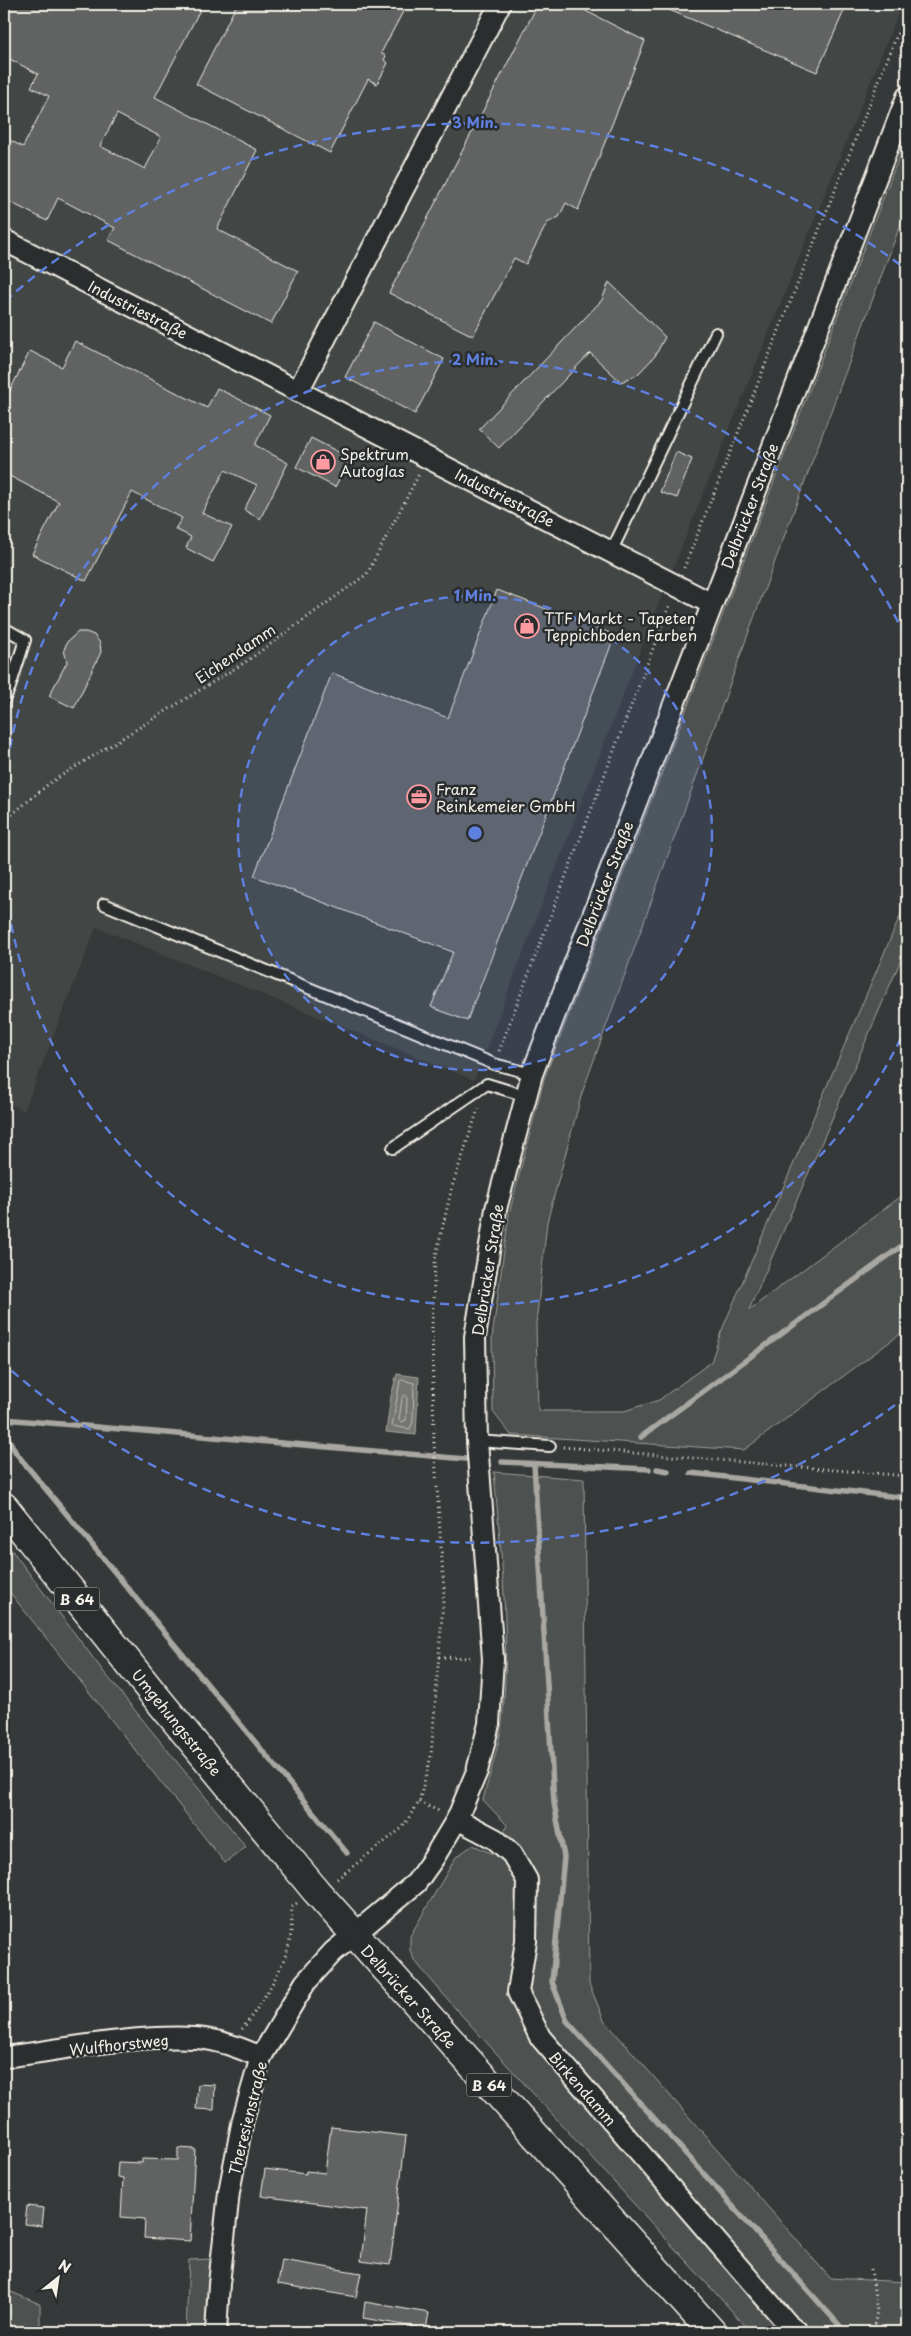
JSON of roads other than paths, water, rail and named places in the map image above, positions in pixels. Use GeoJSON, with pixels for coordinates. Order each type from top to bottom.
{"type":"FeatureCollection","features":[{"type":"Feature","properties":{"kind":"main road","name":"Umgehungsstraße"},"geometry":{"type":"LineString","coordinates":[[4,1508],[151,1691],[354,1934]]}},
{"type":"Feature","properties":{"kind":"main road","name":"Delbrücker Straße"},"geometry":{"type":"LineString","coordinates":[[354,1934],[712,2332]]}},
{"type":"Feature","properties":{"kind":"street"},"geometry":{"type":"LineString","coordinates":[[298,391],[500,4]]}},
{"type":"Feature","properties":{"kind":"street","name":"Delbrücker Straße"},"geometry":{"type":"LineString","coordinates":[[354,1934],[416,1883],[456,1819],[476,1771],[489,1724],[493,1658],[477,1441],[475,1337],[496,1209],[532,1074],[907,97]]}},
{"type":"Feature","properties":{"kind":"street","name":"Industriestraße"},"geometry":{"type":"LineString","coordinates":[[4,240],[712,604]]}},
{"type":"Feature","properties":{"kind":"street","name":"Birkendamm"},"geometry":{"type":"LineString","coordinates":[[456,1819],[496,1839],[512,1854],[527,1880],[526,1941],[518,1992],[540,2037],[787,2323],[798,2332]]}},
{"type":"Feature","properties":{"kind":"street","name":"Theresienstraße"},"geometry":{"type":"LineString","coordinates":[[216,2332],[229,2192],[243,2119],[260,2057],[305,1983],[333,1952],[354,1934]]}},
{"type":"Feature","properties":{"kind":"street","name":"Wulfhorstweg"},"geometry":{"type":"LineString","coordinates":[[4,2058],[145,2038],[196,2038],[238,2046],[260,2057]]}},
{"type":"Feature","properties":{"kind":"lane"},"geometry":{"type":"LineString","coordinates":[[611,552],[716,333]]}},
{"type":"Feature","properties":{"kind":"lane"},"geometry":{"type":"LineString","coordinates":[[4,628],[25,640],[4,700]]}},
{"type":"Feature","properties":{"kind":"lane"},"geometry":{"type":"LineString","coordinates":[[104,904],[494,1064],[532,1074]]}},
{"type":"Feature","properties":{"kind":"lane"},"geometry":{"type":"LineString","coordinates":[[393,1148],[487,1084],[526,1096]]}},
{"type":"Feature","properties":{"kind":"lane"},"geometry":{"type":"LineString","coordinates":[[477,1441],[550,1446]]}},
{"type":"Feature","properties":{"kind":"water"},"geometry":{"type":"Polygon","coordinates":[[[397,1374],[419,1377],[416,1435],[386,1432],[391,1396],[397,1374]]]}},
{"type":"Feature","properties":{"kind":"waterway"},"geometry":{"type":"LineString","coordinates":[[641,1437],[907,1242]]}},
{"type":"Feature","properties":{"kind":"waterway"},"geometry":{"type":"LineString","coordinates":[[4,1419],[466,1459]]}},
{"type":"Feature","properties":{"kind":"waterway"},"geometry":{"type":"LineString","coordinates":[[4,1430],[16,1453],[347,1853]]}},
{"type":"Feature","properties":{"kind":"waterway"},"geometry":{"type":"LineString","coordinates":[[502,1462],[649,1469]]}},
{"type":"Feature","properties":{"kind":"waterway"},"geometry":{"type":"LineString","coordinates":[[534,1464],[554,1803],[564,1857],[552,1982],[567,2021],[840,2326]]}},
{"type":"Feature","properties":{"kind":"waterway"},"geometry":{"type":"LineString","coordinates":[[657,1469],[668,1471]]}},
{"type":"Feature","properties":{"kind":"waterway"},"geometry":{"type":"LineString","coordinates":[[691,1473],[907,1498]]}},
{"type":"Feature","properties":{"kind":"place","name":"Spektrum Autoglas"},"geometry":{"type":"Point","coordinates":[323,462]}},
{"type":"Feature","properties":{"kind":"place","name":"TTF Markt - Tapeten Teppichboden Farben"},"geometry":{"type":"Point","coordinates":[527,626]}},
{"type":"Feature","properties":{"kind":"place","name":"Franz Reinkemeier GmbH"},"geometry":{"type":"Point","coordinates":[419,797]}}]}
